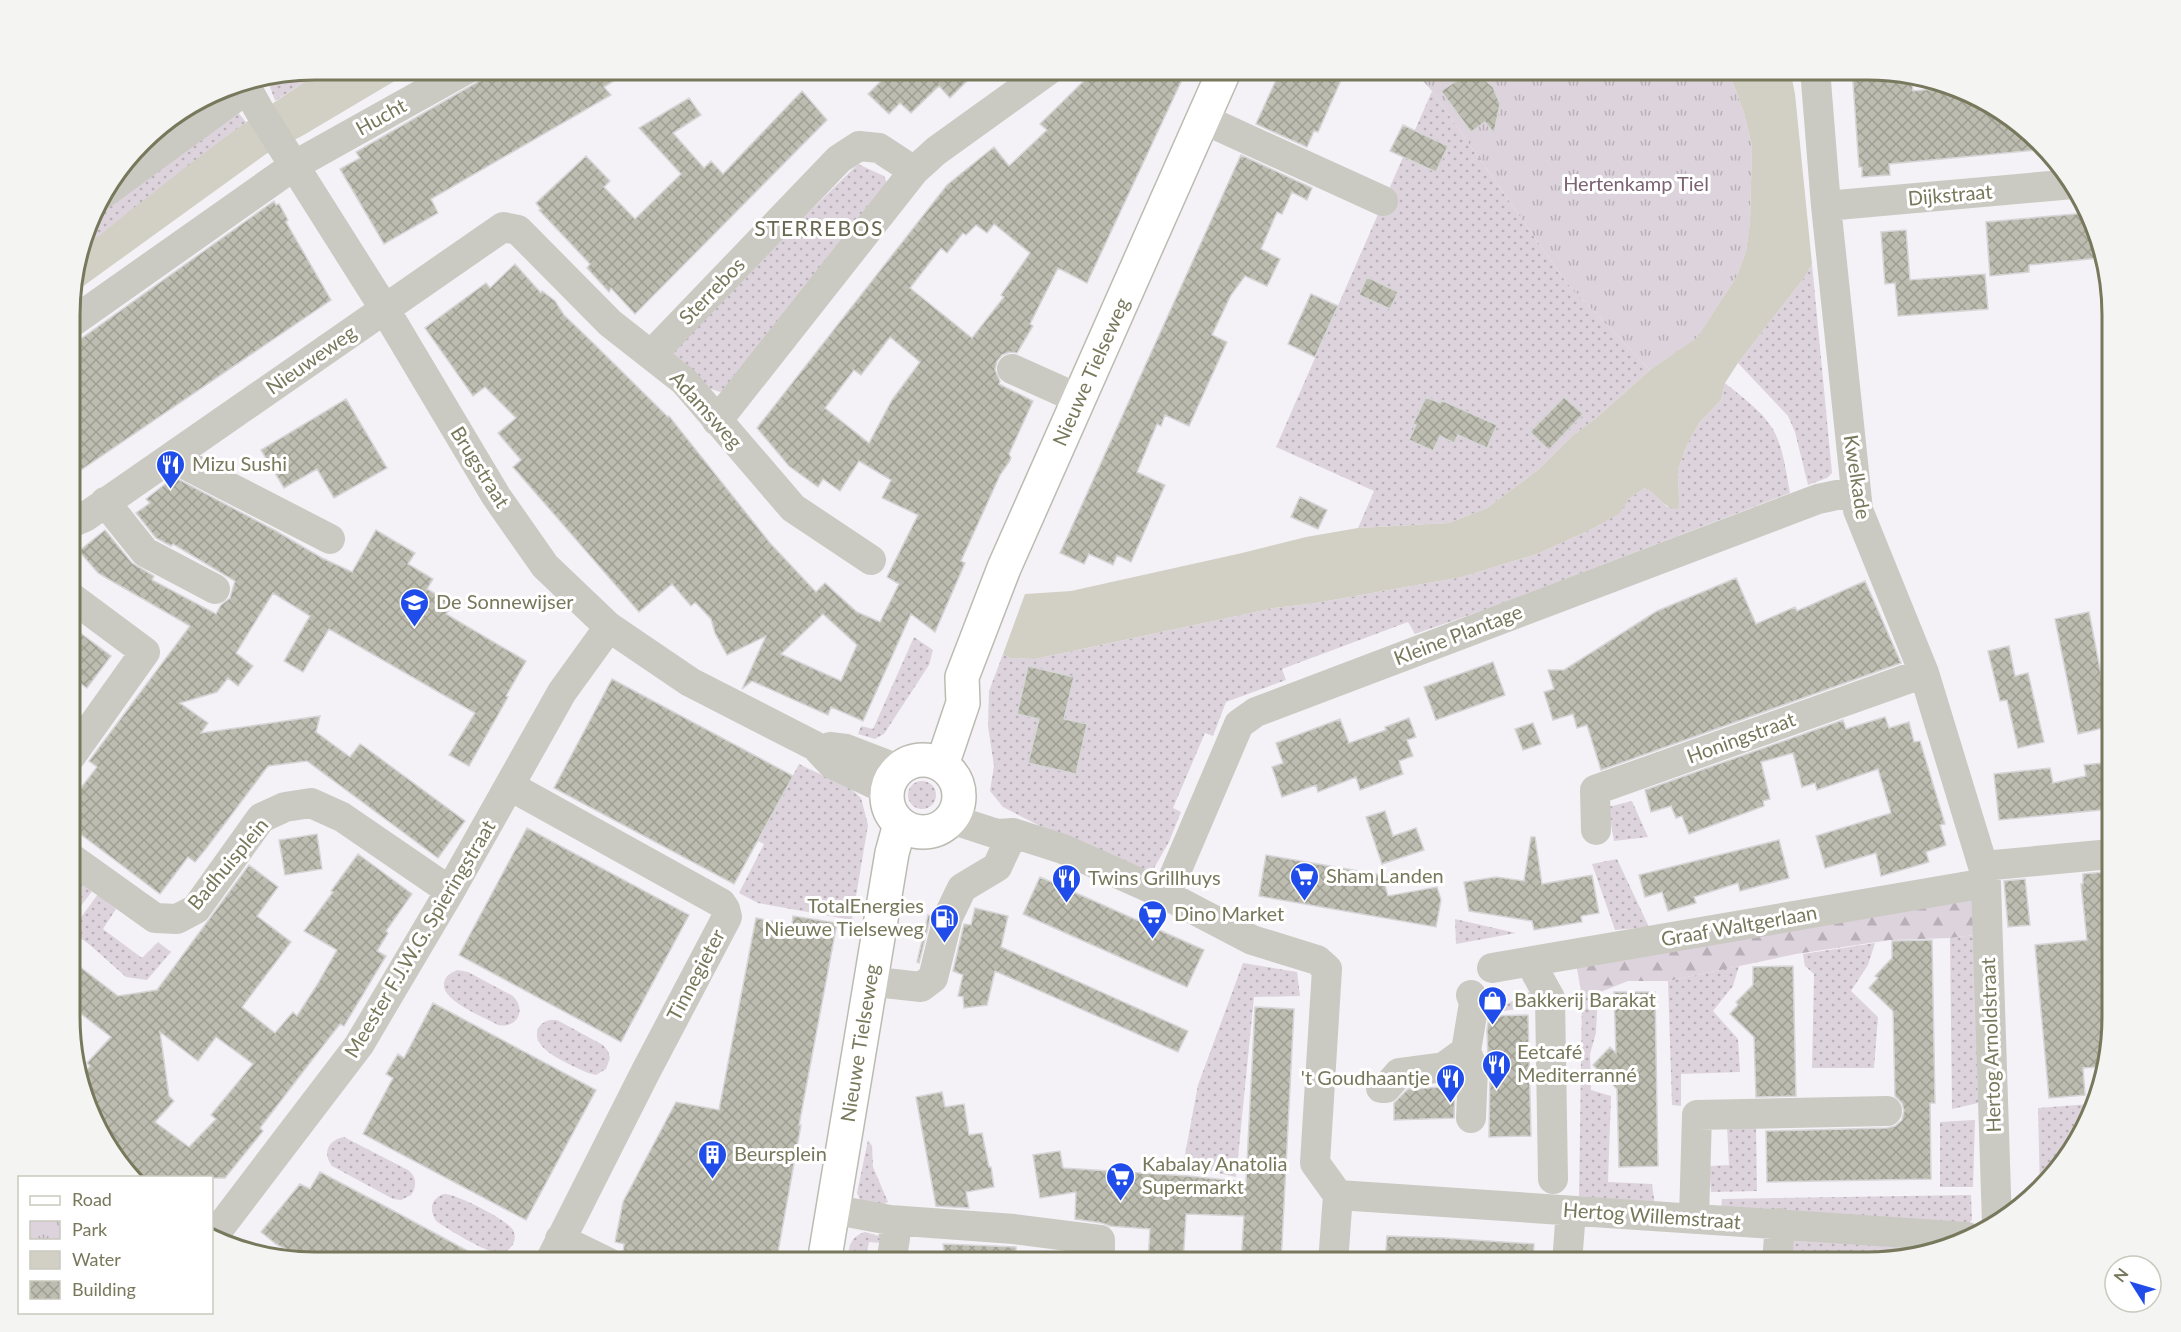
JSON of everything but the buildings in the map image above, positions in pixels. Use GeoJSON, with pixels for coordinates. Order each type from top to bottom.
{"type":"FeatureCollection","features":[{"type":"Feature","properties":{"kind":"main road","name":"Nieuwe Tielseweg"},"geometry":{"type":"LineString","coordinates":[[913,771],[947,697],[962,677],[1004,568],[1220,80]]}},
{"type":"Feature","properties":{"kind":"main road"},"geometry":{"type":"LineString","coordinates":[[913,771],[954,777],[957,785],[955,810],[937,829],[908,828],[889,809],[913,771]]}},
{"type":"Feature","properties":{"kind":"main road","name":"Nieuwe Tielseweg"},"geometry":{"type":"LineString","coordinates":[[841,1252],[902,883],[908,828]]}},
{"type":"Feature","properties":{"kind":"main road","name":"Nieuwe Tielseweg"},"geometry":{"type":"LineString","coordinates":[[826,1252],[892,853],[908,828]]}},
{"type":"Feature","properties":{"kind":"street","name":"Hucht"},"geometry":{"type":"LineString","coordinates":[[80,315],[291,159],[445,80]]}},
{"type":"Feature","properties":{"kind":"street"},"geometry":{"type":"LineString","coordinates":[[717,421],[914,171],[936,151],[1035,80]]}},
{"type":"Feature","properties":{"kind":"street","name":"Kwelkade"},"geometry":{"type":"LineString","coordinates":[[1816,80],[1826,206],[1858,510],[1924,673],[1984,874]]}},
{"type":"Feature","properties":{"kind":"street","name":"Brugstraat"},"geometry":{"type":"LineString","coordinates":[[250,94],[384,308],[496,496],[545,566],[609,627],[690,682],[815,747],[840,747],[913,771]]}},
{"type":"Feature","properties":{"kind":"street"},"geometry":{"type":"LineString","coordinates":[[120,182],[250,94]]}},
{"type":"Feature","properties":{"kind":"street"},"geometry":{"type":"LineString","coordinates":[[1203,119],[1383,201]]}},
{"type":"Feature","properties":{"kind":"street","name":"Sterrebos"},"geometry":{"type":"LineString","coordinates":[[651,355],[838,159],[859,146],[879,148],[914,171]]}},
{"type":"Feature","properties":{"kind":"street","name":"Dijkstraat"},"geometry":{"type":"LineString","coordinates":[[1826,206],[2063,185]]}},
{"type":"Feature","properties":{"kind":"street","name":"Nieuweweg"},"geometry":{"type":"LineString","coordinates":[[215,589],[145,552],[83,510],[177,453],[503,226],[519,230]]}},
{"type":"Feature","properties":{"kind":"street","name":"Adamsweg"},"geometry":{"type":"LineString","coordinates":[[519,230],[610,323],[684,381],[793,508],[871,560]]}},
{"type":"Feature","properties":{"kind":"street"},"geometry":{"type":"LineString","coordinates":[[1012,369],[1079,399]]}},
{"type":"Feature","properties":{"kind":"street"},"geometry":{"type":"LineString","coordinates":[[177,453],[188,466],[330,540]]}},
{"type":"Feature","properties":{"kind":"street","name":"Kleine Plantage"},"geometry":{"type":"LineString","coordinates":[[1166,896],[1239,724],[1257,712],[1818,499],[1856,491]]}},
{"type":"Feature","properties":{"kind":"street"},"geometry":{"type":"LineString","coordinates":[[80,604],[145,652],[80,743]]}},
{"type":"Feature","properties":{"kind":"street","name":"Meester F.J.W.G. Spieringstraat"},"geometry":{"type":"LineString","coordinates":[[217,1231],[359,1045],[450,891],[562,692],[609,627]]}},
{"type":"Feature","properties":{"kind":"street","name":"Honingstraat"},"geometry":{"type":"LineString","coordinates":[[1596,830],[1595,790],[1924,673]]}},
{"type":"Feature","properties":{"kind":"street","name":"Tinnegieter"},"geometry":{"type":"LineString","coordinates":[[510,786],[721,903],[728,917],[646,1071],[555,1251]]}},
{"type":"Feature","properties":{"kind":"street","name":"Badhuisplein"},"geometry":{"type":"LineString","coordinates":[[80,864],[155,918],[177,919],[196,909],[261,818],[285,807],[312,804],[342,817],[450,891]]}},
{"type":"Feature","properties":{"kind":"street"},"geometry":{"type":"LineString","coordinates":[[955,810],[997,834],[1013,833],[1063,849],[1166,896],[1251,940],[1317,960],[1328,969],[1315,1163],[1338,1195],[1335,1252]]}},
{"type":"Feature","properties":{"kind":"street"},"geometry":{"type":"LineString","coordinates":[[885,983],[921,987],[933,978],[948,917],[962,888],[997,867],[1013,833]]}},
{"type":"Feature","properties":{"kind":"street","name":"Graaf Waltgerlaan"},"geometry":{"type":"LineString","coordinates":[[1492,968],[1984,874],[2102,856]]}},
{"type":"Feature","properties":{"kind":"street","name":"Hertog Arnoldstraat"},"geometry":{"type":"LineString","coordinates":[[1984,874],[1997,1213]]}},
{"type":"Feature","properties":{"kind":"street"},"geometry":{"type":"LineString","coordinates":[[1530,962],[1550,998],[1553,1179]]}},
{"type":"Feature","properties":{"kind":"street"},"geometry":{"type":"LineString","coordinates":[[1471,995],[1474,1003],[1466,1051],[1473,1069],[1471,1118]]}},
{"type":"Feature","properties":{"kind":"street"},"geometry":{"type":"LineString","coordinates":[[1381,1088],[1386,1088],[1399,1073],[1444,1067],[1466,1051]]}},
{"type":"Feature","properties":{"kind":"street"},"geometry":{"type":"LineString","coordinates":[[1694,1218],[1697,1115],[1887,1111]]}},
{"type":"Feature","properties":{"kind":"street","name":"Hertog Willemstraat"},"geometry":{"type":"LineString","coordinates":[[1338,1195],[1954,1236]]}},
{"type":"Feature","properties":{"kind":"street"},"geometry":{"type":"LineString","coordinates":[[1568,1252],[1571,1211]]}},
{"type":"Feature","properties":{"kind":"street"},"geometry":{"type":"LineString","coordinates":[[847,1212],[890,1220],[1014,1229],[1100,1240],[1100,1252]]}},
{"type":"Feature","properties":{"kind":"street"},"geometry":{"type":"LineString","coordinates":[[890,1220],[895,1238],[893,1252]]}},
{"type":"Feature","properties":{"kind":"street"},"geometry":{"type":"LineString","coordinates":[[1778,1252],[1780,1224]]}},
{"type":"Feature","properties":{"kind":"green space"},"geometry":{"type":"Polygon","coordinates":[[[299,80],[308,80],[275,101],[269,84],[299,80]]]}},
{"type":"Feature","properties":{"kind":"green space","name":"Hertenkamp Tiel"},"geometry":{"type":"Polygon","coordinates":[[[1422,80],[1732,80],[1744,113],[1752,146],[1750,222],[1746,251],[1737,276],[1699,337],[1650,370],[1566,282],[1422,80]]]}},
{"type":"Feature","properties":{"kind":"green space"},"geometry":{"type":"Polygon","coordinates":[[[1432,91],[1566,282],[1650,370],[1571,437],[1538,470],[1487,508],[1449,523],[1358,528],[1374,491],[1276,447],[1432,91]]]}},
{"type":"Feature","properties":{"kind":"green space"},"geometry":{"type":"Polygon","coordinates":[[[236,110],[246,122],[91,241],[110,199],[236,110]]]}},
{"type":"Feature","properties":{"kind":"green space"},"geometry":{"type":"Polygon","coordinates":[[[858,164],[884,176],[890,189],[722,392],[701,383],[672,355],[679,339],[858,164]]]}},
{"type":"Feature","properties":{"kind":"green space"},"geometry":{"type":"Polygon","coordinates":[[[1812,264],[1832,473],[1827,478],[1808,485],[1795,432],[1788,416],[1738,363],[1804,278],[1812,264]]]}},
{"type":"Feature","properties":{"kind":"green space"},"geometry":{"type":"Polygon","coordinates":[[[1725,383],[1753,406],[1771,426],[1781,447],[1790,493],[1492,607],[1415,634],[1408,622],[1282,669],[1286,680],[1226,702],[1213,736],[1205,733],[1173,808],[1181,812],[1169,842],[1154,868],[1144,870],[1073,843],[1003,807],[990,791],[994,766],[988,726],[989,691],[1003,654],[1010,658],[1035,659],[1274,608],[1316,603],[1462,577],[1537,554],[1590,530],[1618,514],[1629,499],[1644,488],[1651,490],[1667,507],[1679,499],[1678,470],[1686,447],[1699,423],[1721,400],[1725,383]]]}},
{"type":"Feature","properties":{"kind":"green space"},"geometry":{"type":"Polygon","coordinates":[[[914,637],[933,650],[929,665],[884,734],[875,739],[858,734],[861,726],[873,729],[914,637]]]}},
{"type":"Feature","properties":{"kind":"green space"},"geometry":{"type":"Polygon","coordinates":[[[799,764],[851,789],[861,798],[868,825],[852,920],[758,903],[739,893],[764,844],[758,841],[799,764]]]}},
{"type":"Feature","properties":{"kind":"green space"},"geometry":{"type":"Polygon","coordinates":[[[922,781],[932,785],[936,795],[932,805],[922,809],[912,805],[908,795],[912,785],[922,781]]]}},
{"type":"Feature","properties":{"kind":"green space"},"geometry":{"type":"Polygon","coordinates":[[[1632,801],[1648,837],[1614,841],[1608,807],[1632,801]]]}},
{"type":"Feature","properties":{"kind":"green space"},"geometry":{"type":"Polygon","coordinates":[[[1617,859],[1649,927],[1615,930],[1592,864],[1617,859]]]}},
{"type":"Feature","properties":{"kind":"green space"},"geometry":{"type":"Polygon","coordinates":[[[80,881],[93,890],[80,907],[80,881]]]}},
{"type":"Feature","properties":{"kind":"green space"},"geometry":{"type":"Polygon","coordinates":[[[98,894],[116,909],[103,929],[142,958],[158,942],[171,952],[147,980],[126,977],[80,938],[80,919],[98,894]]]}},
{"type":"Feature","properties":{"kind":"green space"},"geometry":{"type":"Polygon","coordinates":[[[1975,894],[1975,935],[1890,940],[1796,954],[1668,981],[1628,981],[1582,997],[1576,963],[1975,894]]]}},
{"type":"Feature","properties":{"kind":"green space"},"geometry":{"type":"Polygon","coordinates":[[[1455,919],[1516,933],[1456,944],[1455,919]]]}},
{"type":"Feature","properties":{"kind":"green space"},"geometry":{"type":"Polygon","coordinates":[[[1975,935],[1978,1103],[1952,1109],[1950,938],[1975,935]]]}},
{"type":"Feature","properties":{"kind":"green space"},"geometry":{"type":"Polygon","coordinates":[[[1875,943],[1868,965],[1851,991],[1878,1017],[1874,1068],[1812,1068],[1814,974],[1805,966],[1803,954],[1875,943]]]}},
{"type":"Feature","properties":{"kind":"green space"},"geometry":{"type":"Polygon","coordinates":[[[1243,963],[1297,972],[1300,996],[1254,997],[1236,1177],[1183,1165],[1198,1085],[1243,963]]]}},
{"type":"Feature","properties":{"kind":"green space"},"geometry":{"type":"Polygon","coordinates":[[[1739,966],[1733,986],[1713,1011],[1738,1039],[1740,1072],[1681,1074],[1681,1106],[1672,1105],[1668,981],[1739,966]]]}},
{"type":"Feature","properties":{"kind":"green space"},"geometry":{"type":"Polygon","coordinates":[[[457,970],[468,972],[513,996],[519,1007],[515,1021],[498,1025],[465,1008],[449,996],[444,983],[449,975],[457,970]]]}},
{"type":"Feature","properties":{"kind":"green space"},"geometry":{"type":"Polygon","coordinates":[[[1535,989],[1537,1007],[1502,1011],[1503,1006],[1535,989]]]}},
{"type":"Feature","properties":{"kind":"green space"},"geometry":{"type":"Polygon","coordinates":[[[1598,993],[1596,1033],[1590,1054],[1591,1090],[1611,1096],[1608,1182],[1652,1184],[1655,1205],[1579,1196],[1582,997],[1598,993]]]}},
{"type":"Feature","properties":{"kind":"green space"},"geometry":{"type":"Polygon","coordinates":[[[557,1020],[603,1045],[610,1058],[606,1069],[596,1075],[588,1073],[548,1052],[538,1040],[537,1033],[541,1024],[557,1020]]]}},
{"type":"Feature","properties":{"kind":"green space"},"geometry":{"type":"Polygon","coordinates":[[[2085,1104],[2062,1148],[2040,1177],[2038,1108],[2085,1104]]]}},
{"type":"Feature","properties":{"kind":"green space"},"geometry":{"type":"Polygon","coordinates":[[[1975,1120],[1973,1187],[1940,1187],[1940,1122],[1975,1120]]]}},
{"type":"Feature","properties":{"kind":"green space"},"geometry":{"type":"Polygon","coordinates":[[[1756,1125],[1757,1191],[1711,1192],[1709,1166],[1729,1165],[1727,1126],[1756,1125]]]}},
{"type":"Feature","properties":{"kind":"green space"},"geometry":{"type":"Polygon","coordinates":[[[344,1137],[408,1170],[415,1182],[411,1195],[401,1200],[393,1199],[332,1166],[327,1156],[328,1148],[334,1141],[344,1137]]]}},
{"type":"Feature","properties":{"kind":"green space"},"geometry":{"type":"Polygon","coordinates":[[[868,1140],[872,1146],[873,1167],[888,1202],[875,1209],[861,1202],[857,1193],[868,1140]]]}},
{"type":"Feature","properties":{"kind":"green space"},"geometry":{"type":"Polygon","coordinates":[[[450,1195],[492,1214],[513,1230],[515,1234],[512,1245],[503,1252],[493,1252],[465,1239],[437,1222],[432,1213],[432,1205],[440,1196],[450,1195]]]}},
{"type":"Feature","properties":{"kind":"green space"},"geometry":{"type":"Polygon","coordinates":[[[1971,1195],[1972,1220],[1965,1226],[1721,1211],[1722,1199],[1971,1195]]]}},
{"type":"Feature","properties":{"kind":"green space"},"geometry":{"type":"Polygon","coordinates":[[[865,1232],[879,1236],[881,1243],[869,1242],[867,1252],[848,1252],[853,1240],[865,1232]]]}},
{"type":"Feature","properties":{"kind":"green space"},"geometry":{"type":"Polygon","coordinates":[[[1787,1239],[1921,1246],[1882,1252],[1786,1252],[1787,1239]]]}},
{"type":"Feature","properties":{"kind":"water"},"geometry":{"type":"Polygon","coordinates":[[[308,80],[396,80],[302,136],[266,154],[81,287],[91,241],[239,127],[308,80]]]}},
{"type":"Feature","properties":{"kind":"water"},"geometry":{"type":"Polygon","coordinates":[[[1732,80],[1792,80],[1812,264],[1804,278],[1738,363],[1725,383],[1721,400],[1699,423],[1686,447],[1678,470],[1678,509],[1668,506],[1644,488],[1629,499],[1619,514],[1590,530],[1537,554],[1462,577],[1316,603],[1274,608],[1035,659],[1010,658],[1003,654],[1025,594],[1071,591],[1306,537],[1358,528],[1449,523],[1487,508],[1538,470],[1571,437],[1650,370],[1698,337],[1737,276],[1746,251],[1750,222],[1752,146],[1744,113],[1732,80]]]}},
{"type":"Feature","properties":{"kind":"place","name":"Mizu Sushi"},"geometry":{"type":"Point","coordinates":[171,490]}},
{"type":"Feature","properties":{"kind":"place","name":"De Sonnewijser"},"geometry":{"type":"Point","coordinates":[415,628]}},
{"type":"Feature","properties":{"kind":"place","name":"Sham Landen"},"geometry":{"type":"Point","coordinates":[1305,902]}},
{"type":"Feature","properties":{"kind":"place","name":"Twins Grillhuys"},"geometry":{"type":"Point","coordinates":[1067,904]}},
{"type":"Feature","properties":{"kind":"place","name":"Dino Market"},"geometry":{"type":"Point","coordinates":[1153,940]}},
{"type":"Feature","properties":{"kind":"place","name":"TotalEnergies Nieuwe Tielseweg"},"geometry":{"type":"Point","coordinates":[945,944]}},
{"type":"Feature","properties":{"kind":"place","name":"Bakkerij Barakat"},"geometry":{"type":"Point","coordinates":[1493,1026]}},
{"type":"Feature","properties":{"kind":"place","name":"Eetcafé Mediterranné"},"geometry":{"type":"Point","coordinates":[1496,1090]}},
{"type":"Feature","properties":{"kind":"place","name":"'t Goudhaantje"},"geometry":{"type":"Point","coordinates":[1451,1104]}},
{"type":"Feature","properties":{"kind":"place","name":"Beursplein"},"geometry":{"type":"Point","coordinates":[713,1180]}},
{"type":"Feature","properties":{"kind":"place","name":"Kabalay Anatolia Supermarkt"},"geometry":{"type":"Point","coordinates":[1121,1202]}},
{"type":"Feature","properties":{"kind":"district","name":"STERREBOS"},"geometry":{"type":"Point","coordinates":[819,229]}}]}
